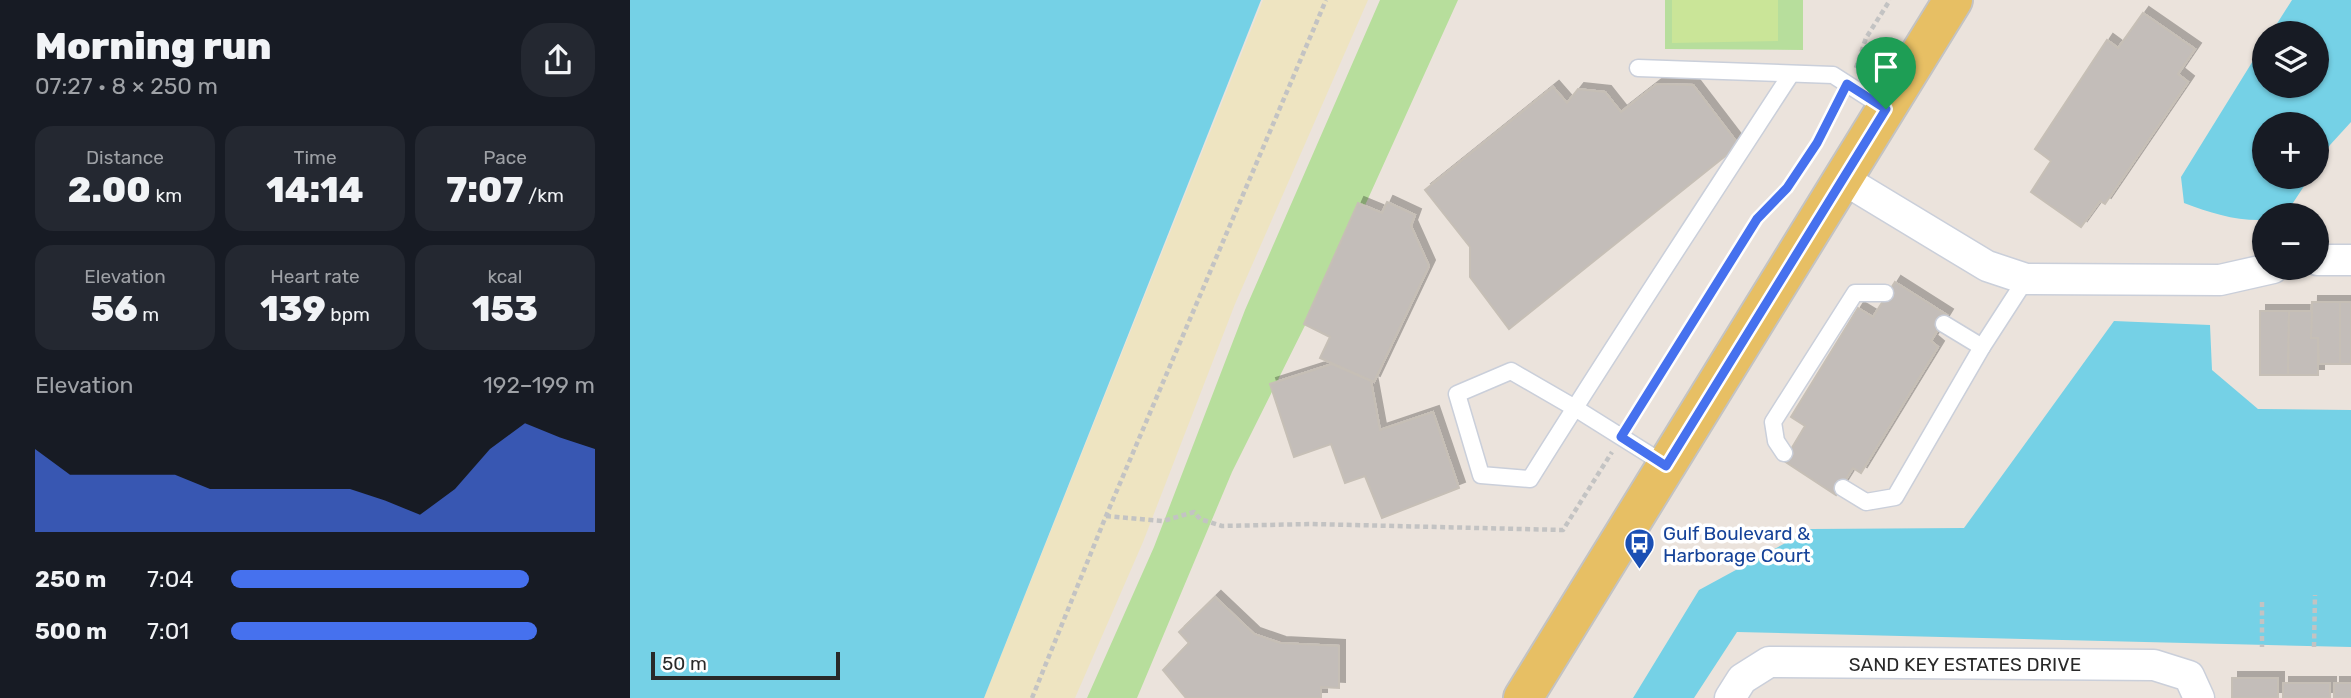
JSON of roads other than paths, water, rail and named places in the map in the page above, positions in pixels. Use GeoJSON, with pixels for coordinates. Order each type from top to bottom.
{"type":"FeatureCollection","features":[{"type":"Feature","properties":{"kind":"main road"},"geometry":{"type":"LineString","coordinates":[[1524,698],[1953,0]]}},
{"type":"Feature","properties":{"kind":"street"},"geometry":{"type":"LineString","coordinates":[[1843,179],[1987,266],[2026,279],[2220,280],[2252,273]]}},
{"type":"Feature","properties":{"kind":"street"},"geometry":{"type":"LineString","coordinates":[[2329,260],[2351,260]]}},
{"type":"Feature","properties":{"kind":"street","name":"SAND KEY ESTATES DRIVE"},"geometry":{"type":"LineString","coordinates":[[1730,698],[1742,679],[1769,663],[2154,665],[2189,676],[2199,698]]}},
{"type":"Feature","properties":{"kind":"lane"},"geometry":{"type":"LineString","coordinates":[[1638,68],[1833,75],[1886,109]]}},
{"type":"Feature","properties":{"kind":"lane"},"geometry":{"type":"LineString","coordinates":[[1666,466],[1575,408],[1511,371],[1457,394],[1481,475],[1530,479],[1575,408],[1606,359],[1791,74]]}},
{"type":"Feature","properties":{"kind":"lane"},"geometry":{"type":"LineString","coordinates":[[1843,488],[1866,502],[1895,497],[1982,347],[2026,279]]}},
{"type":"Feature","properties":{"kind":"lane"},"geometry":{"type":"LineString","coordinates":[[1784,453],[1776,441],[1773,422],[1854,293],[1885,293]]}},
{"type":"Feature","properties":{"kind":"lane"},"geometry":{"type":"LineString","coordinates":[[1944,324],[1982,347]]}},
{"type":"Feature","properties":{"kind":"water"},"geometry":{"type":"Polygon","coordinates":[[[630,0],[1261,0],[984,698],[630,698],[630,0]]]}},
{"type":"Feature","properties":{"kind":"water"},"geometry":{"type":"Polygon","coordinates":[[[2292,0],[2351,0],[2351,122],[2329,147],[2329,112],[2252,112],[2252,189],[2302,189],[2293,203],[2252,203],[2252,219],[2233,218],[2184,203],[2181,177],[2252,62],[2252,98],[2329,98],[2329,21],[2279,21],[2292,0]]]}},
{"type":"Feature","properties":{"kind":"water"},"geometry":{"type":"Polygon","coordinates":[[[2114,321],[2210,325],[2212,370],[2258,409],[2351,410],[2351,647],[1737,632],[1694,698],[1633,698],[1699,590],[1811,529],[1964,528],[2114,321]]]}},
{"type":"Feature","properties":{"kind":"place","name":"Gulf Boulevard & Harborage Court"},"geometry":{"type":"Point","coordinates":[1640,571]}}]}
